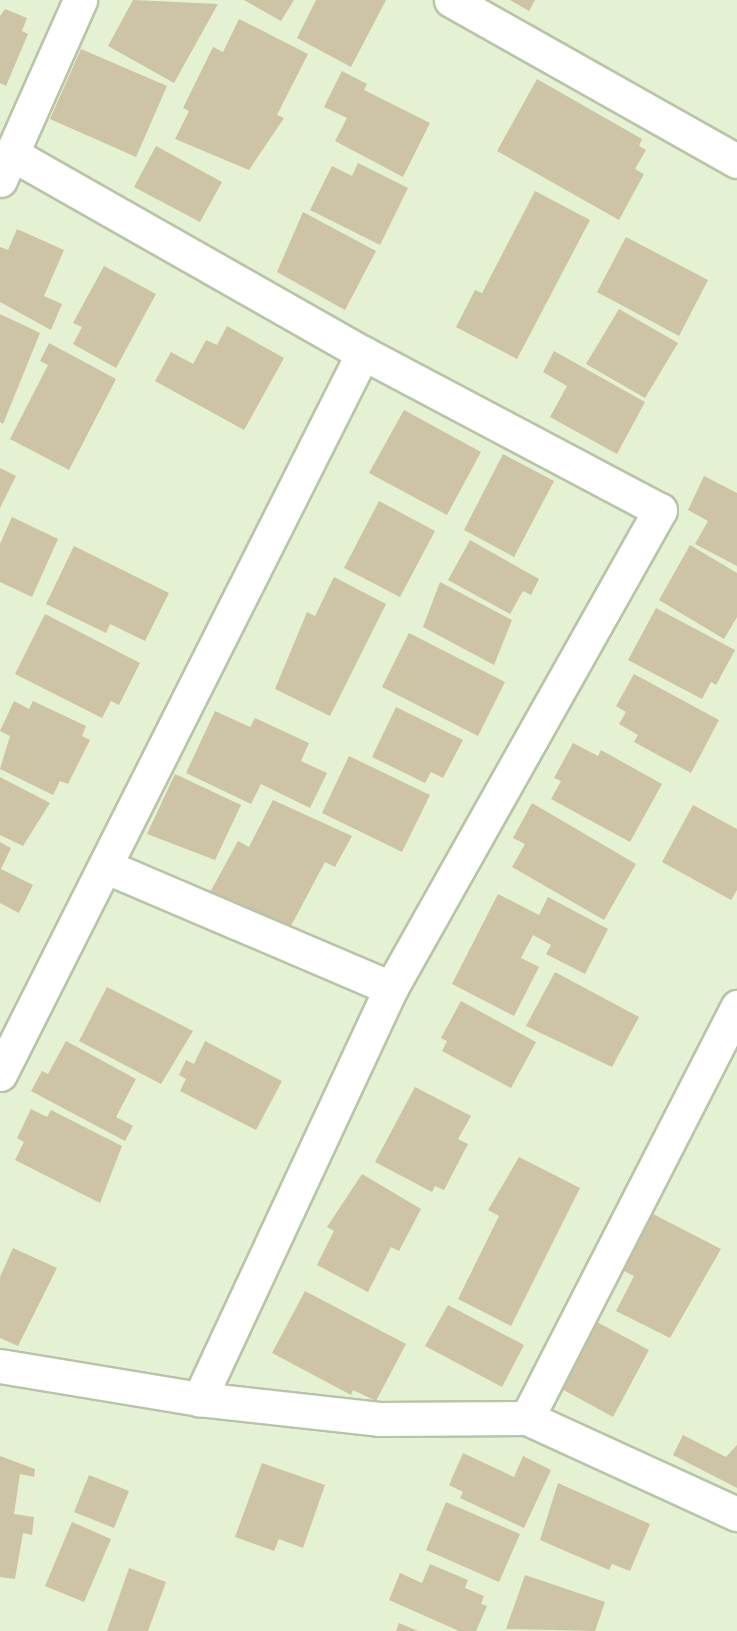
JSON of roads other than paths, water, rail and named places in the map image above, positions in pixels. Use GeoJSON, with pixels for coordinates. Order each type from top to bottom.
{"type":"FeatureCollection","features":[{"type":"Feature","properties":{"kind":"street"},"geometry":{"type":"LineString","coordinates":[[80,0],[6,167],[660,510],[391,988],[199,1399]]}},
{"type":"Feature","properties":{"kind":"street"},"geometry":{"type":"LineString","coordinates":[[451,0],[737,161]]}},
{"type":"Feature","properties":{"kind":"street"},"geometry":{"type":"LineString","coordinates":[[0,1074],[107,867],[363,353]]}},
{"type":"Feature","properties":{"kind":"street"},"geometry":{"type":"LineString","coordinates":[[107,867],[391,988]]}},
{"type":"Feature","properties":{"kind":"street"},"geometry":{"type":"LineString","coordinates":[[527,1418],[737,1008]]}},
{"type":"Feature","properties":{"kind":"street"},"geometry":{"type":"LineString","coordinates":[[0,1366],[199,1399],[379,1419],[527,1418],[737,1514]]}}]}
